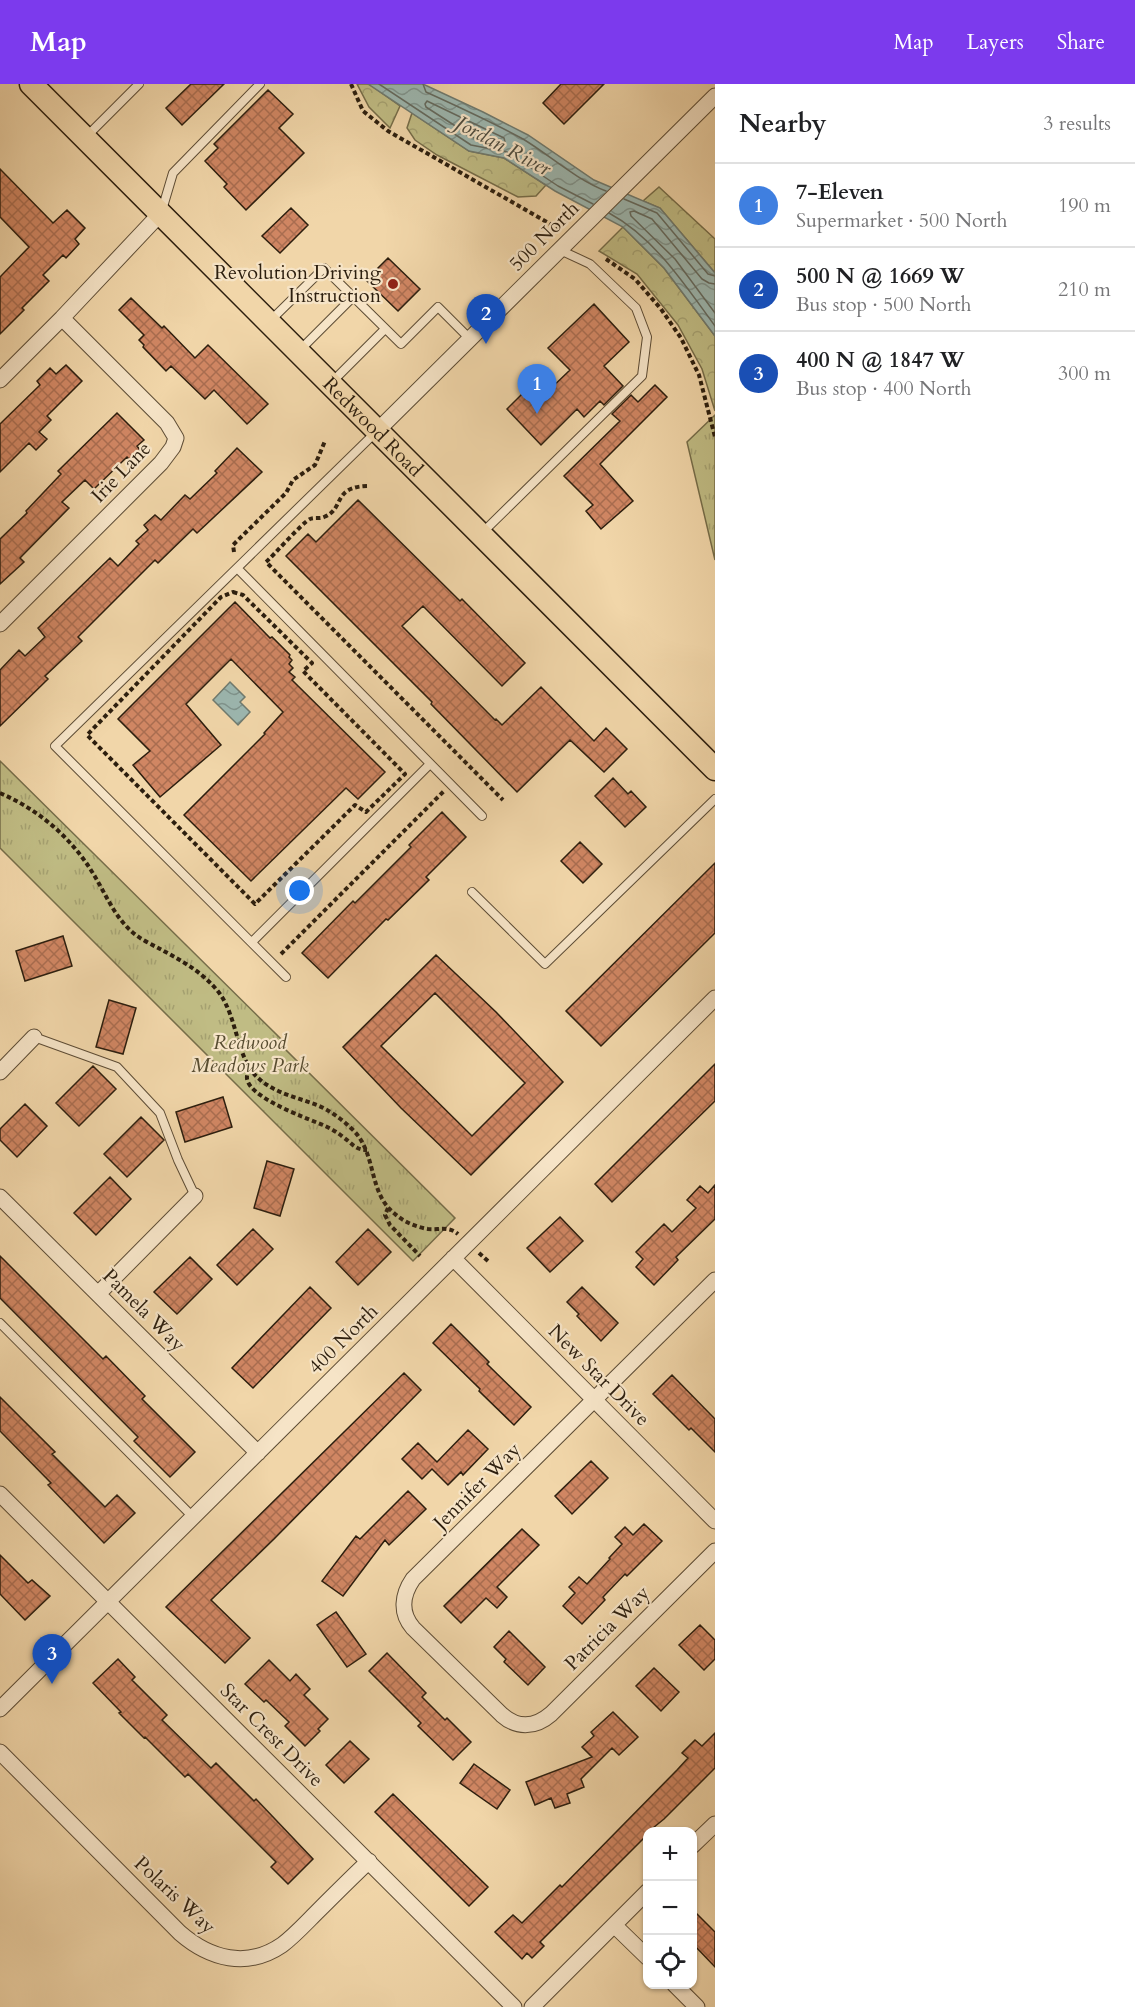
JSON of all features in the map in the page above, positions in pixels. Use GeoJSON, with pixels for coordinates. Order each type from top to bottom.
{"type":"FeatureCollection","features":[{"type":"Feature","properties":{"kind":"main road","name":"Redwood Road"},"geometry":{"type":"LineString","coordinates":[[31,84],[715,769]]}},
{"type":"Feature","properties":{"kind":"street","name":"500 North"},"geometry":{"type":"LineString","coordinates":[[377,431],[715,96]]}},
{"type":"Feature","properties":{"kind":"street"},"geometry":{"type":"LineString","coordinates":[[0,380],[160,214]]}},
{"type":"Feature","properties":{"kind":"street","name":"Irie Lane"},"geometry":{"type":"LineString","coordinates":[[0,624],[161,463],[176,438],[161,417],[62,318]]}},
{"type":"Feature","properties":{"kind":"street","name":"400 North"},"geometry":{"type":"LineString","coordinates":[[0,1709],[715,998]]}},
{"type":"Feature","properties":{"kind":"street"},"geometry":{"type":"LineString","coordinates":[[0,1072],[34,1037]]}},
{"type":"Feature","properties":{"kind":"street"},"geometry":{"type":"LineString","coordinates":[[98,1294],[195,1196]]}},
{"type":"Feature","properties":{"kind":"street","name":"Pamela Way"},"geometry":{"type":"LineString","coordinates":[[0,1197],[258,1453]]}},
{"type":"Feature","properties":{"kind":"street","name":"New Star Drive"},"geometry":{"type":"LineString","coordinates":[[453,1258],[715,1521]]}},
{"type":"Feature","properties":{"kind":"street","name":"Jennifer Way"},"geometry":{"type":"LineString","coordinates":[[524,1725],[512,1722],[502,1715],[413,1628],[405,1615],[404,1600],[408,1586],[715,1280]]}},
{"type":"Feature","properties":{"kind":"street","name":"Star Crest Drive"},"geometry":{"type":"LineString","coordinates":[[0,1494],[514,2007]]}},
{"type":"Feature","properties":{"kind":"street","name":"Patricia Way"},"geometry":{"type":"LineString","coordinates":[[524,1725],[539,1723],[551,1714],[715,1551]]}},
{"type":"Feature","properties":{"kind":"street","name":"Polaris Way"},"geometry":{"type":"LineString","coordinates":[[0,1752],[180,1933],[190,1942],[214,1955],[242,1959],[256,1957],[282,1945],[369,1861]]}},
{"type":"Feature","properties":{"kind":"street"},"geometry":{"type":"LineString","coordinates":[[697,1842],[715,1824]]}},
{"type":"Feature","properties":{"kind":"street"},"geometry":{"type":"LineString","coordinates":[[532,2007],[643,1896]]}},
{"type":"Feature","properties":{"kind":"street"},"geometry":{"type":"LineString","coordinates":[[614,1924],[643,1953]]}},
{"type":"Feature","properties":{"kind":"street"},"geometry":{"type":"LineString","coordinates":[[679,1989],[696,2007]]}},
{"type":"Feature","properties":{"kind":"lane"},"geometry":{"type":"LineString","coordinates":[[85,138],[139,84]]}},
{"type":"Feature","properties":{"kind":"lane"},"geometry":{"type":"LineString","coordinates":[[160,214],[173,173],[260,84]]}},
{"type":"Feature","properties":{"kind":"lane"},"geometry":{"type":"LineString","coordinates":[[480,535],[642,376],[647,337],[636,308],[590,264],[560,249]]}},
{"type":"Feature","properties":{"kind":"lane"},"geometry":{"type":"LineString","coordinates":[[269,322],[324,268],[401,345],[438,307],[470,339]]}},
{"type":"Feature","properties":{"kind":"lane"},"geometry":{"type":"LineString","coordinates":[[298,352],[353,297]]}},
{"type":"Feature","properties":{"kind":"lane"},"geometry":{"type":"LineString","coordinates":[[330,384],[385,329]]}},
{"type":"Feature","properties":{"kind":"lane"},"geometry":{"type":"LineString","coordinates":[[286,976],[56,746],[377,431]]}},
{"type":"Feature","properties":{"kind":"lane"},"geometry":{"type":"LineString","coordinates":[[237,568],[482,816]]}},
{"type":"Feature","properties":{"kind":"lane"},"geometry":{"type":"LineString","coordinates":[[252,942],[430,764]]}},
{"type":"Feature","properties":{"kind":"lane"},"geometry":{"type":"LineString","coordinates":[[472,892],[545,964],[715,799]]}},
{"type":"Feature","properties":{"kind":"lane"},"geometry":{"type":"LineString","coordinates":[[34,1037],[117,1067],[160,1113],[195,1196]]}},
{"type":"Feature","properties":{"kind":"lane"},"geometry":{"type":"LineString","coordinates":[[0,1323],[193,1517]]}},
{"type":"Feature","properties":{"kind":"path"},"geometry":{"type":"LineString","coordinates":[[351,84],[363,111],[388,131],[557,228]]}},
{"type":"Feature","properties":{"kind":"path"},"geometry":{"type":"LineString","coordinates":[[599,255],[635,279],[661,309],[681,338],[699,375],[715,437]]}},
{"type":"Feature","properties":{"kind":"path"},"geometry":{"type":"LineString","coordinates":[[237,568],[233,545],[286,493],[293,480],[315,465],[325,441]]}},
{"type":"Feature","properties":{"kind":"path"},"geometry":{"type":"LineString","coordinates":[[367,486],[355,486],[342,494],[335,508],[325,517],[309,519],[266,562],[503,800]]}},
{"type":"Feature","properties":{"kind":"path"},"geometry":{"type":"LineString","coordinates":[[233,592],[243,595],[312,663],[303,671],[405,774],[366,812],[355,805],[255,904],[87,735],[221,597],[233,592]]}},
{"type":"Feature","properties":{"kind":"path"},"geometry":{"type":"LineString","coordinates":[[281,954],[450,785]]}},
{"type":"Feature","properties":{"kind":"path"},"geometry":{"type":"LineString","coordinates":[[0,793],[30,808],[50,823],[87,863],[105,896],[128,928],[137,936],[193,968],[219,993],[234,1020],[245,1058],[255,1075],[274,1089],[317,1105],[342,1120],[358,1136],[367,1150],[379,1195],[388,1208],[414,1225],[426,1229],[453,1230]]}},
{"type":"Feature","properties":{"kind":"path"},"geometry":{"type":"LineString","coordinates":[[251,1069],[246,1074],[246,1078],[263,1098],[333,1130],[355,1148],[367,1150]]}},
{"type":"Feature","properties":{"kind":"path"},"geometry":{"type":"LineString","coordinates":[[388,1208],[386,1215],[390,1225],[420,1256]]}},
{"type":"Feature","properties":{"kind":"green space"},"geometry":{"type":"Polygon","coordinates":[[[357,84],[369,84],[400,106],[390,128],[369,107],[357,84]]]}},
{"type":"Feature","properties":{"kind":"green space"},"geometry":{"type":"Polygon","coordinates":[[[412,113],[469,151],[504,158],[546,185],[536,196],[518,197],[437,155],[415,140],[407,128],[412,113]]]}},
{"type":"Feature","properties":{"kind":"green space"},"geometry":{"type":"Polygon","coordinates":[[[659,187],[715,239],[715,273],[660,208],[643,201],[659,187]]]}},
{"type":"Feature","properties":{"kind":"green space"},"geometry":{"type":"Polygon","coordinates":[[[623,227],[664,268],[715,336],[715,411],[702,369],[678,325],[637,274],[599,251],[623,227]]]}},
{"type":"Feature","properties":{"kind":"green space"},"geometry":{"type":"Polygon","coordinates":[[[715,415],[715,560],[687,442],[715,415]]]}},
{"type":"Feature","properties":{"kind":"green space","name":"Redwood Meadows Park"},"geometry":{"type":"Polygon","coordinates":[[[0,761],[284,1042],[282,1046],[455,1218],[413,1261],[0,848],[0,761]]]}},
{"type":"Feature","properties":{"kind":"water","name":"Jordan River"},"geometry":{"type":"Polygon","coordinates":[[[368,84],[423,84],[528,135],[594,180],[660,208],[715,273],[715,336],[664,268],[623,227],[555,191],[504,158],[469,151],[368,84]]]}},
{"type":"Feature","properties":{"kind":"water"},"geometry":{"type":"Polygon","coordinates":[[[230,682],[245,697],[240,702],[250,712],[238,725],[213,700],[230,682]]]}},
{"type":"Feature","properties":{"kind":"building"},"geometry":{"type":"Polygon","coordinates":[[[191,84],[224,84],[182,125],[166,108],[191,84]]]}},
{"type":"Feature","properties":{"kind":"building"},"geometry":{"type":"Polygon","coordinates":[[[561,84],[604,84],[564,124],[543,103],[561,84]]]}},
{"type":"Feature","properties":{"kind":"building"},"geometry":{"type":"Polygon","coordinates":[[[268,90],[293,114],[279,128],[304,153],[246,210],[224,187],[227,184],[205,161],[218,148],[214,144],[268,90]]]}},
{"type":"Feature","properties":{"kind":"building"},"geometry":{"type":"Polygon","coordinates":[[[0,169],[53,223],[67,210],[85,228],[75,239],[79,244],[66,258],[63,255],[43,275],[49,281],[0,334],[0,277],[29,247],[0,217],[0,169]]]}},
{"type":"Feature","properties":{"kind":"building"},"geometry":{"type":"Polygon","coordinates":[[[291,208],[308,225],[280,253],[262,236],[291,208]]]}},
{"type":"Feature","properties":{"kind":"building","name":"Revolution Driving Instruction"},"geometry":{"type":"Polygon","coordinates":[[[388,258],[420,289],[398,311],[366,280],[388,258]]]}},
{"type":"Feature","properties":{"kind":"building"},"geometry":{"type":"Polygon","coordinates":[[[131,298],[162,328],[164,326],[195,358],[208,345],[268,404],[247,424],[214,390],[205,399],[171,366],[166,371],[143,347],[144,345],[139,340],[144,335],[119,310],[131,298]]]}},
{"type":"Feature","properties":{"kind":"building"},"geometry":{"type":"Polygon","coordinates":[[[594,304],[629,342],[604,366],[623,386],[604,405],[600,401],[584,417],[577,409],[541,445],[507,409],[533,383],[544,395],[570,370],[548,348],[594,304]]]}},
{"type":"Feature","properties":{"kind":"building"},"geometry":{"type":"Polygon","coordinates":[[[66,365],[82,381],[47,416],[51,420],[39,432],[47,439],[36,450],[29,443],[0,472],[0,424],[40,385],[37,381],[50,368],[56,374],[66,365]]]}},
{"type":"Feature","properties":{"kind":"building"},"geometry":{"type":"Polygon","coordinates":[[[655,385],[667,397],[600,464],[633,501],[601,529],[586,511],[593,505],[564,476],[620,421],[612,414],[631,395],[638,402],[655,385]]]}},
{"type":"Feature","properties":{"kind":"building"},"geometry":{"type":"Polygon","coordinates":[[[117,413],[144,440],[137,446],[140,450],[130,460],[127,457],[94,489],[85,480],[62,502],[69,508],[20,558],[24,562],[0,584],[0,539],[27,513],[26,511],[61,474],[58,471],[117,413]]]}},
{"type":"Feature","properties":{"kind":"building"},"geometry":{"type":"Polygon","coordinates":[[[237,448],[262,472],[197,533],[193,529],[158,563],[155,560],[78,637],[82,641],[45,676],[48,679],[0,726],[0,670],[19,650],[25,656],[45,637],[38,628],[110,558],[118,566],[139,544],[136,541],[148,530],[144,525],[155,515],[161,520],[185,495],[190,499],[217,473],[215,471],[237,448]]]}},
{"type":"Feature","properties":{"kind":"building"},"geometry":{"type":"Polygon","coordinates":[[[358,500],[525,663],[502,686],[423,606],[402,626],[502,725],[541,687],[594,741],[606,728],[627,749],[604,772],[570,740],[517,792],[431,704],[432,702],[286,556],[308,534],[316,542],[358,500]]]}},
{"type":"Feature","properties":{"kind":"building"},"geometry":{"type":"Polygon","coordinates":[[[235,602],[290,655],[292,660],[289,664],[293,668],[289,672],[295,677],[292,680],[385,772],[358,799],[346,788],[251,881],[184,815],[265,734],[283,712],[231,659],[186,704],[221,745],[160,797],[133,765],[150,751],[118,719],[235,602]]]}},
{"type":"Feature","properties":{"kind":"building"},"geometry":{"type":"Polygon","coordinates":[[[613,778],[628,794],[631,791],[646,807],[625,827],[595,796],[613,778]]]}},
{"type":"Feature","properties":{"kind":"building"},"geometry":{"type":"Polygon","coordinates":[[[442,812],[466,837],[426,877],[429,880],[388,920],[386,919],[328,978],[302,953],[411,847],[409,845],[442,812]]]}},
{"type":"Feature","properties":{"kind":"building"},"geometry":{"type":"Polygon","coordinates":[[[580,842],[602,864],[583,883],[561,861],[580,842]]]}},
{"type":"Feature","properties":{"kind":"building"},"geometry":{"type":"Polygon","coordinates":[[[715,863],[715,933],[601,1046],[566,1011],[715,863]]]}},
{"type":"Feature","properties":{"kind":"building"},"geometry":{"type":"Polygon","coordinates":[[[63,936],[72,966],[25,981],[16,951],[63,936]]]}},
{"type":"Feature","properties":{"kind":"building"},"geometry":{"type":"Polygon","coordinates":[[[436,955],[496,1012],[563,1082],[471,1175],[401,1108],[343,1047],[436,955]],[[435,993],[381,1046],[472,1136],[525,1083],[435,993]]]}},
{"type":"Feature","properties":{"kind":"building"},"geometry":{"type":"Polygon","coordinates":[[[109,1000],[136,1008],[123,1054],[96,1047],[109,1000]]]}},
{"type":"Feature","properties":{"kind":"building"},"geometry":{"type":"Polygon","coordinates":[[[715,1064],[715,1101],[612,1202],[595,1184],[715,1064]]]}},
{"type":"Feature","properties":{"kind":"building"},"geometry":{"type":"Polygon","coordinates":[[[93,1066],[116,1089],[79,1126],[56,1103],[93,1066]]]}},
{"type":"Feature","properties":{"kind":"building"},"geometry":{"type":"Polygon","coordinates":[[[223,1097],[232,1127],[185,1142],[176,1112],[223,1097]]]}},
{"type":"Feature","properties":{"kind":"building"},"geometry":{"type":"Polygon","coordinates":[[[25,1104],[47,1126],[17,1157],[0,1140],[0,1129],[25,1104]]]}},
{"type":"Feature","properties":{"kind":"building"},"geometry":{"type":"Polygon","coordinates":[[[141,1117],[164,1140],[127,1177],[104,1154],[141,1117]]]}},
{"type":"Feature","properties":{"kind":"building"},"geometry":{"type":"Polygon","coordinates":[[[267,1161],[294,1169],[280,1216],[254,1208],[267,1161]]]}},
{"type":"Feature","properties":{"kind":"building"},"geometry":{"type":"Polygon","coordinates":[[[110,1177],[131,1199],[96,1235],[74,1213],[110,1177]]]}},
{"type":"Feature","properties":{"kind":"building"},"geometry":{"type":"Polygon","coordinates":[[[715,1185],[715,1219],[676,1257],[678,1260],[654,1285],[636,1267],[643,1259],[636,1252],[664,1224],[672,1232],[696,1208],[687,1200],[700,1186],[708,1193],[715,1185]]]}},
{"type":"Feature","properties":{"kind":"building"},"geometry":{"type":"Polygon","coordinates":[[[560,1217],[583,1241],[550,1272],[527,1248],[560,1217]]]}},
{"type":"Feature","properties":{"kind":"building"},"geometry":{"type":"Polygon","coordinates":[[[253,1229],[273,1249],[237,1285],[217,1265],[253,1229]]]}},
{"type":"Feature","properties":{"kind":"building"},"geometry":{"type":"Polygon","coordinates":[[[368,1229],[391,1252],[358,1285],[336,1262],[368,1229]]]}},
{"type":"Feature","properties":{"kind":"building"},"geometry":{"type":"Polygon","coordinates":[[[0,1256],[103,1359],[106,1356],[145,1396],[142,1399],[195,1452],[170,1477],[134,1441],[138,1437],[0,1298],[0,1256]]]}},
{"type":"Feature","properties":{"kind":"building"},"geometry":{"type":"Polygon","coordinates":[[[190,1257],[212,1279],[177,1314],[154,1292],[190,1257]]]}},
{"type":"Feature","properties":{"kind":"building"},"geometry":{"type":"Polygon","coordinates":[[[310,1287],[331,1308],[253,1388],[232,1368],[310,1287]]]}},
{"type":"Feature","properties":{"kind":"building"},"geometry":{"type":"Polygon","coordinates":[[[582,1287],[618,1323],[601,1341],[567,1302],[582,1287]]]}},
{"type":"Feature","properties":{"kind":"building"},"geometry":{"type":"Polygon","coordinates":[[[451,1324],[489,1362],[487,1364],[531,1407],[514,1425],[433,1343],[451,1324]]]}},
{"type":"Feature","properties":{"kind":"building"},"geometry":{"type":"Polygon","coordinates":[[[404,1373],[421,1390],[211,1600],[250,1638],[225,1663],[166,1607],[404,1373]]]}},
{"type":"Feature","properties":{"kind":"building"},"geometry":{"type":"Polygon","coordinates":[[[672,1375],[715,1419],[715,1452],[653,1394],[672,1375]]]}},
{"type":"Feature","properties":{"kind":"building"},"geometry":{"type":"Polygon","coordinates":[[[0,1397],[55,1452],[52,1454],[105,1507],[117,1495],[135,1513],[104,1543],[48,1485],[51,1483],[0,1431],[0,1397]]]}},
{"type":"Feature","properties":{"kind":"building"},"geometry":{"type":"Polygon","coordinates":[[[468,1430],[488,1449],[463,1475],[461,1472],[448,1485],[432,1469],[422,1479],[402,1459],[418,1443],[437,1462],[468,1430]]]}},
{"type":"Feature","properties":{"kind":"building"},"geometry":{"type":"Polygon","coordinates":[[[591,1461],[608,1478],[572,1514],[555,1496],[591,1461]]]}},
{"type":"Feature","properties":{"kind":"building"},"geometry":{"type":"Polygon","coordinates":[[[408,1491],[426,1509],[389,1545],[385,1540],[343,1596],[322,1581],[356,1536],[360,1539],[408,1491]]]}},
{"type":"Feature","properties":{"kind":"building"},"geometry":{"type":"Polygon","coordinates":[[[644,1524],[662,1541],[627,1576],[625,1574],[582,1624],[563,1606],[575,1593],[569,1587],[579,1577],[587,1584],[622,1544],[615,1537],[625,1527],[633,1535],[644,1524]]]}},
{"type":"Feature","properties":{"kind":"building"},"geometry":{"type":"Polygon","coordinates":[[[522,1529],[539,1545],[497,1587],[507,1597],[497,1608],[486,1598],[461,1623],[444,1606],[522,1529]]]}},
{"type":"Feature","properties":{"kind":"building"},"geometry":{"type":"Polygon","coordinates":[[[0,1555],[28,1583],[32,1580],[50,1596],[25,1620],[0,1594],[0,1555]]]}},
{"type":"Feature","properties":{"kind":"building"},"geometry":{"type":"Polygon","coordinates":[[[336,1612],[366,1654],[347,1667],[317,1625],[336,1612]]]}},
{"type":"Feature","properties":{"kind":"building"},"geometry":{"type":"Polygon","coordinates":[[[700,1625],[715,1640],[715,1659],[704,1670],[679,1645],[700,1625]]]}},
{"type":"Feature","properties":{"kind":"building"},"geometry":{"type":"Polygon","coordinates":[[[509,1631],[545,1667],[528,1685],[504,1662],[506,1659],[494,1647],[509,1631]]]}},
{"type":"Feature","properties":{"kind":"building"},"geometry":{"type":"Polygon","coordinates":[[[387,1653],[426,1693],[422,1697],[471,1742],[453,1760],[418,1726],[421,1723],[369,1671],[387,1653]]]}},
{"type":"Feature","properties":{"kind":"building"},"geometry":{"type":"Polygon","coordinates":[[[118,1659],[135,1677],[132,1680],[167,1715],[162,1720],[211,1768],[216,1763],[254,1801],[256,1799],[313,1859],[288,1884],[271,1867],[276,1862],[188,1774],[185,1777],[144,1738],[93,1683],[118,1659]]]}},
{"type":"Feature","properties":{"kind":"building"},"geometry":{"type":"Polygon","coordinates":[[[269,1660],[290,1681],[296,1674],[310,1689],[304,1695],[328,1719],[305,1746],[285,1726],[289,1722],[245,1684],[269,1660]]]}},
{"type":"Feature","properties":{"kind":"building"},"geometry":{"type":"Polygon","coordinates":[[[654,1668],[679,1692],[661,1711],[636,1686],[654,1668]]]}},
{"type":"Feature","properties":{"kind":"building"},"geometry":{"type":"Polygon","coordinates":[[[613,1712],[638,1737],[619,1755],[612,1748],[581,1779],[584,1787],[567,1794],[570,1803],[555,1808],[551,1798],[535,1805],[526,1782],[592,1757],[582,1747],[594,1736],[591,1732],[613,1712]]]}},
{"type":"Feature","properties":{"kind":"building"},"geometry":{"type":"Polygon","coordinates":[[[715,1733],[715,1768],[664,1819],[654,1827],[643,1827],[643,1839],[540,1942],[544,1946],[532,1958],[527,1953],[522,1959],[495,1932],[513,1915],[522,1923],[560,1885],[562,1887],[677,1770],[688,1758],[682,1753],[695,1740],[702,1746],[715,1733]]]}},
{"type":"Feature","properties":{"kind":"building"},"geometry":{"type":"Polygon","coordinates":[[[350,1741],[369,1759],[344,1783],[326,1765],[350,1741]]]}},
{"type":"Feature","properties":{"kind":"building"},"geometry":{"type":"Polygon","coordinates":[[[474,1764],[510,1790],[497,1809],[460,1783],[474,1764]]]}},
{"type":"Feature","properties":{"kind":"building"},"geometry":{"type":"Polygon","coordinates":[[[393,1794],[488,1887],[469,1906],[375,1812],[393,1794]]]}},
{"type":"Feature","properties":{"kind":"building"},"geometry":{"type":"Polygon","coordinates":[[[697,1914],[715,1932],[715,1967],[697,1948],[697,1914]]]}},
{"type":"Feature","properties":{"kind":"place","name":"Revolution Driving Instruction"},"geometry":{"type":"Point","coordinates":[393,284]}},
{"type":"Feature","properties":{"kind":"place","name":"500 N @ 1669 W"},"geometry":{"type":"Point","coordinates":[486,344]}},
{"type":"Feature","properties":{"kind":"place","name":"7-Eleven"},"geometry":{"type":"Point","coordinates":[537,414]}},
{"type":"Feature","properties":{"kind":"place","name":"400 N @ 1847 W"},"geometry":{"type":"Point","coordinates":[52,1684]}}]}
